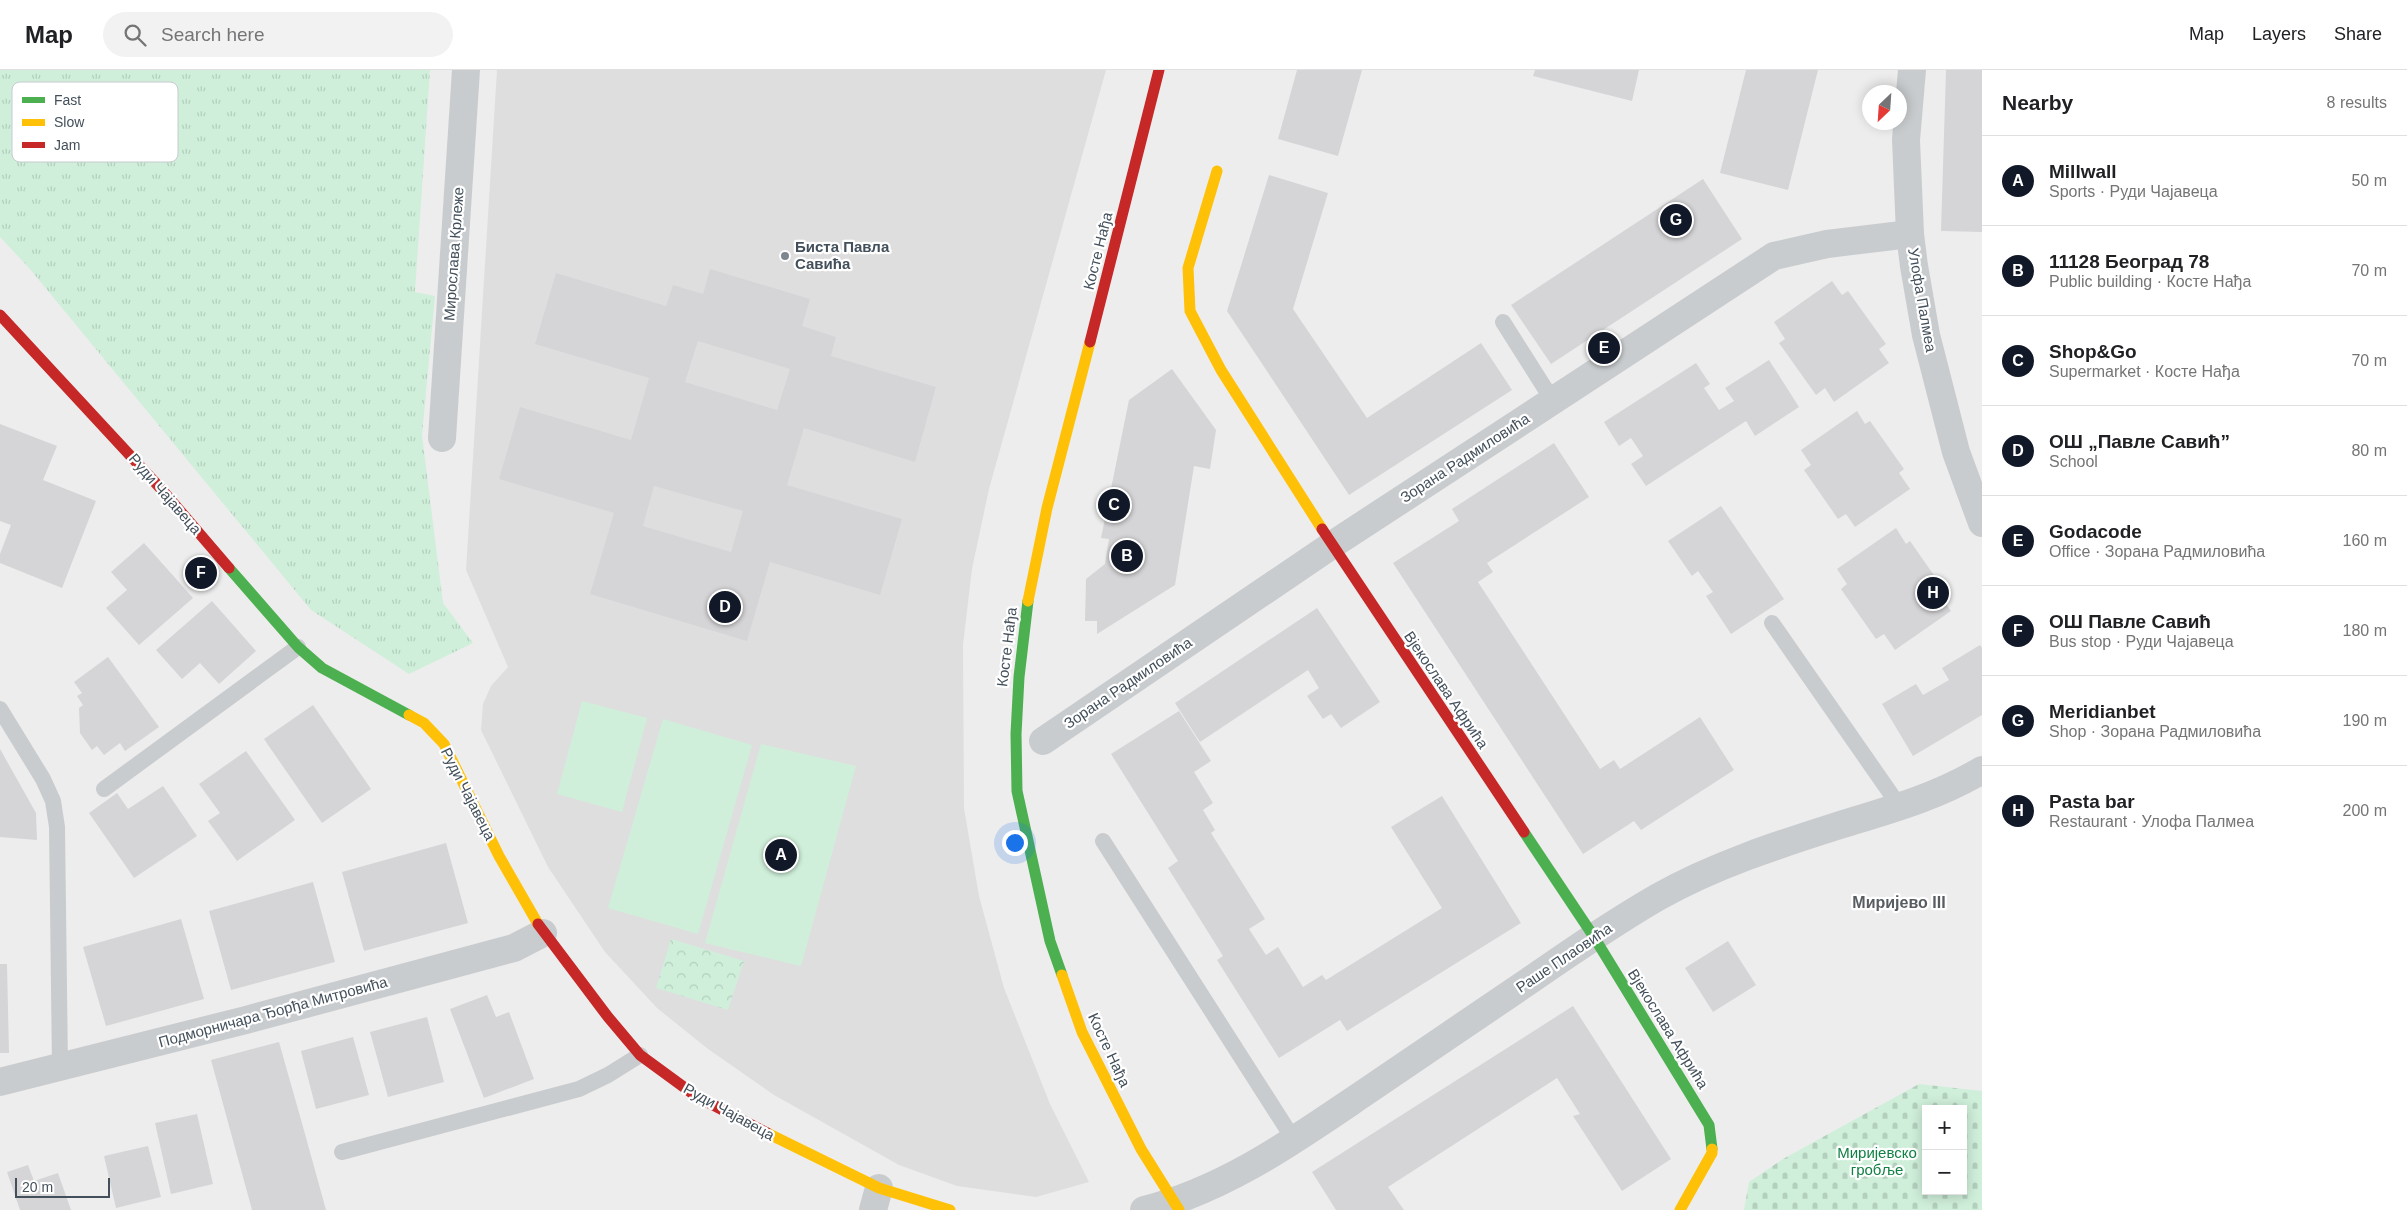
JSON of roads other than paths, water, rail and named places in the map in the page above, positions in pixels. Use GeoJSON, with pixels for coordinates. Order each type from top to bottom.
{"type":"FeatureCollection","features":[{"type":"Feature","properties":{"kind":"street","name":"Мирослава Крлеже"},"geometry":{"type":"LineString","coordinates":[[442,438],[466,70]]}},
{"type":"Feature","properties":{"kind":"street","name":"Косте Нађа"},"geometry":{"type":"LineString","coordinates":[[1159,70],[1101,300],[1042,520],[1023,630],[1017,696],[1016,767],[1017,791],[1050,941],[1082,1032],[1141,1149],[1176,1206]]}},
{"type":"Feature","properties":{"kind":"street","name":"Улофа Палмеа"},"geometry":{"type":"LineString","coordinates":[[1912,70],[1906,140],[1910,234],[1926,335],[1956,452],[1982,523]]}},
{"type":"Feature","properties":{"kind":"street","name":"Вјекослава Афрића"},"geometry":{"type":"LineString","coordinates":[[1216,172],[1188,268],[1190,311],[1221,370],[1332,545],[1594,937],[1709,1125],[1712,1153],[1680,1210]]}},
{"type":"Feature","properties":{"kind":"street","name":"Зорана Радмиловића"},"geometry":{"type":"LineString","coordinates":[[1043,741],[1332,545],[1774,256],[1819,246],[1910,234]]}},
{"type":"Feature","properties":{"kind":"street","name":"Руди Чајавеца"},"geometry":{"type":"LineString","coordinates":[[0,315],[163,491],[298,647],[329,672],[424,723],[444,744],[499,856],[542,932],[608,1018],[640,1055],[696,1096],[808,1155],[876,1199],[950,1210]]}},
{"type":"Feature","properties":{"kind":"street","name":"Раше Плаовића"},"geometry":{"type":"LineString","coordinates":[[1176,1206],[1224,1182],[1294,1140],[1594,937],[1659,897],[1732,861],[1900,807],[1960,783],[1982,770]]}},
{"type":"Feature","properties":{"kind":"street","name":"Подморничара Ђорђа Митровића"},"geometry":{"type":"LineString","coordinates":[[0,1082],[60,1068],[514,948],[542,932]]}},
{"type":"Feature","properties":{"kind":"street"},"geometry":{"type":"LineString","coordinates":[[1144,1210],[1176,1206]]}},
{"type":"Feature","properties":{"kind":"lane"},"geometry":{"type":"LineString","coordinates":[[1503,322],[1553,401]]}},
{"type":"Feature","properties":{"kind":"lane"},"geometry":{"type":"LineString","coordinates":[[1772,623],[1900,807]]}},
{"type":"Feature","properties":{"kind":"lane"},"geometry":{"type":"LineString","coordinates":[[104,789],[298,647]]}},
{"type":"Feature","properties":{"kind":"lane"},"geometry":{"type":"LineString","coordinates":[[0,709],[43,779],[53,801],[57,827],[60,1068]]}},
{"type":"Feature","properties":{"kind":"lane"},"geometry":{"type":"LineString","coordinates":[[1103,841],[1294,1140]]}},
{"type":"Feature","properties":{"kind":"lane"},"geometry":{"type":"LineString","coordinates":[[342,1152],[579,1088],[640,1055]]}},
{"type":"Feature","properties":{"kind":"place","name":"Meridianbet"},"geometry":{"type":"Point","coordinates":[1676,220]}},
{"type":"Feature","properties":{"kind":"place","name":"Биста Павла Савића"},"geometry":{"type":"Point","coordinates":[785,256]}},
{"type":"Feature","properties":{"kind":"place","name":"Godacode"},"geometry":{"type":"Point","coordinates":[1604,348]}},
{"type":"Feature","properties":{"kind":"place","name":"Shop&Go"},"geometry":{"type":"Point","coordinates":[1114,505]}},
{"type":"Feature","properties":{"kind":"place","name":"11128 Београд 78"},"geometry":{"type":"Point","coordinates":[1127,556]}},
{"type":"Feature","properties":{"kind":"place","name":"ОШ Павле Савић"},"geometry":{"type":"Point","coordinates":[201,573]}},
{"type":"Feature","properties":{"kind":"place","name":"Pasta bar"},"geometry":{"type":"Point","coordinates":[1933,593]}},
{"type":"Feature","properties":{"kind":"place","name":"ОШ „Павле Савић”"},"geometry":{"type":"Point","coordinates":[725,607]}},
{"type":"Feature","properties":{"kind":"place","name":"Millwall"},"geometry":{"type":"Point","coordinates":[781,855]}},
{"type":"Feature","properties":{"kind":"district","name":"Миријево III"},"geometry":{"type":"Point","coordinates":[1899,902]}},
{"type":"Feature","properties":{"kind":"park label","name":"Миријевско гробље"},"geometry":{"type":"Point","coordinates":[1877,1162]}}]}
